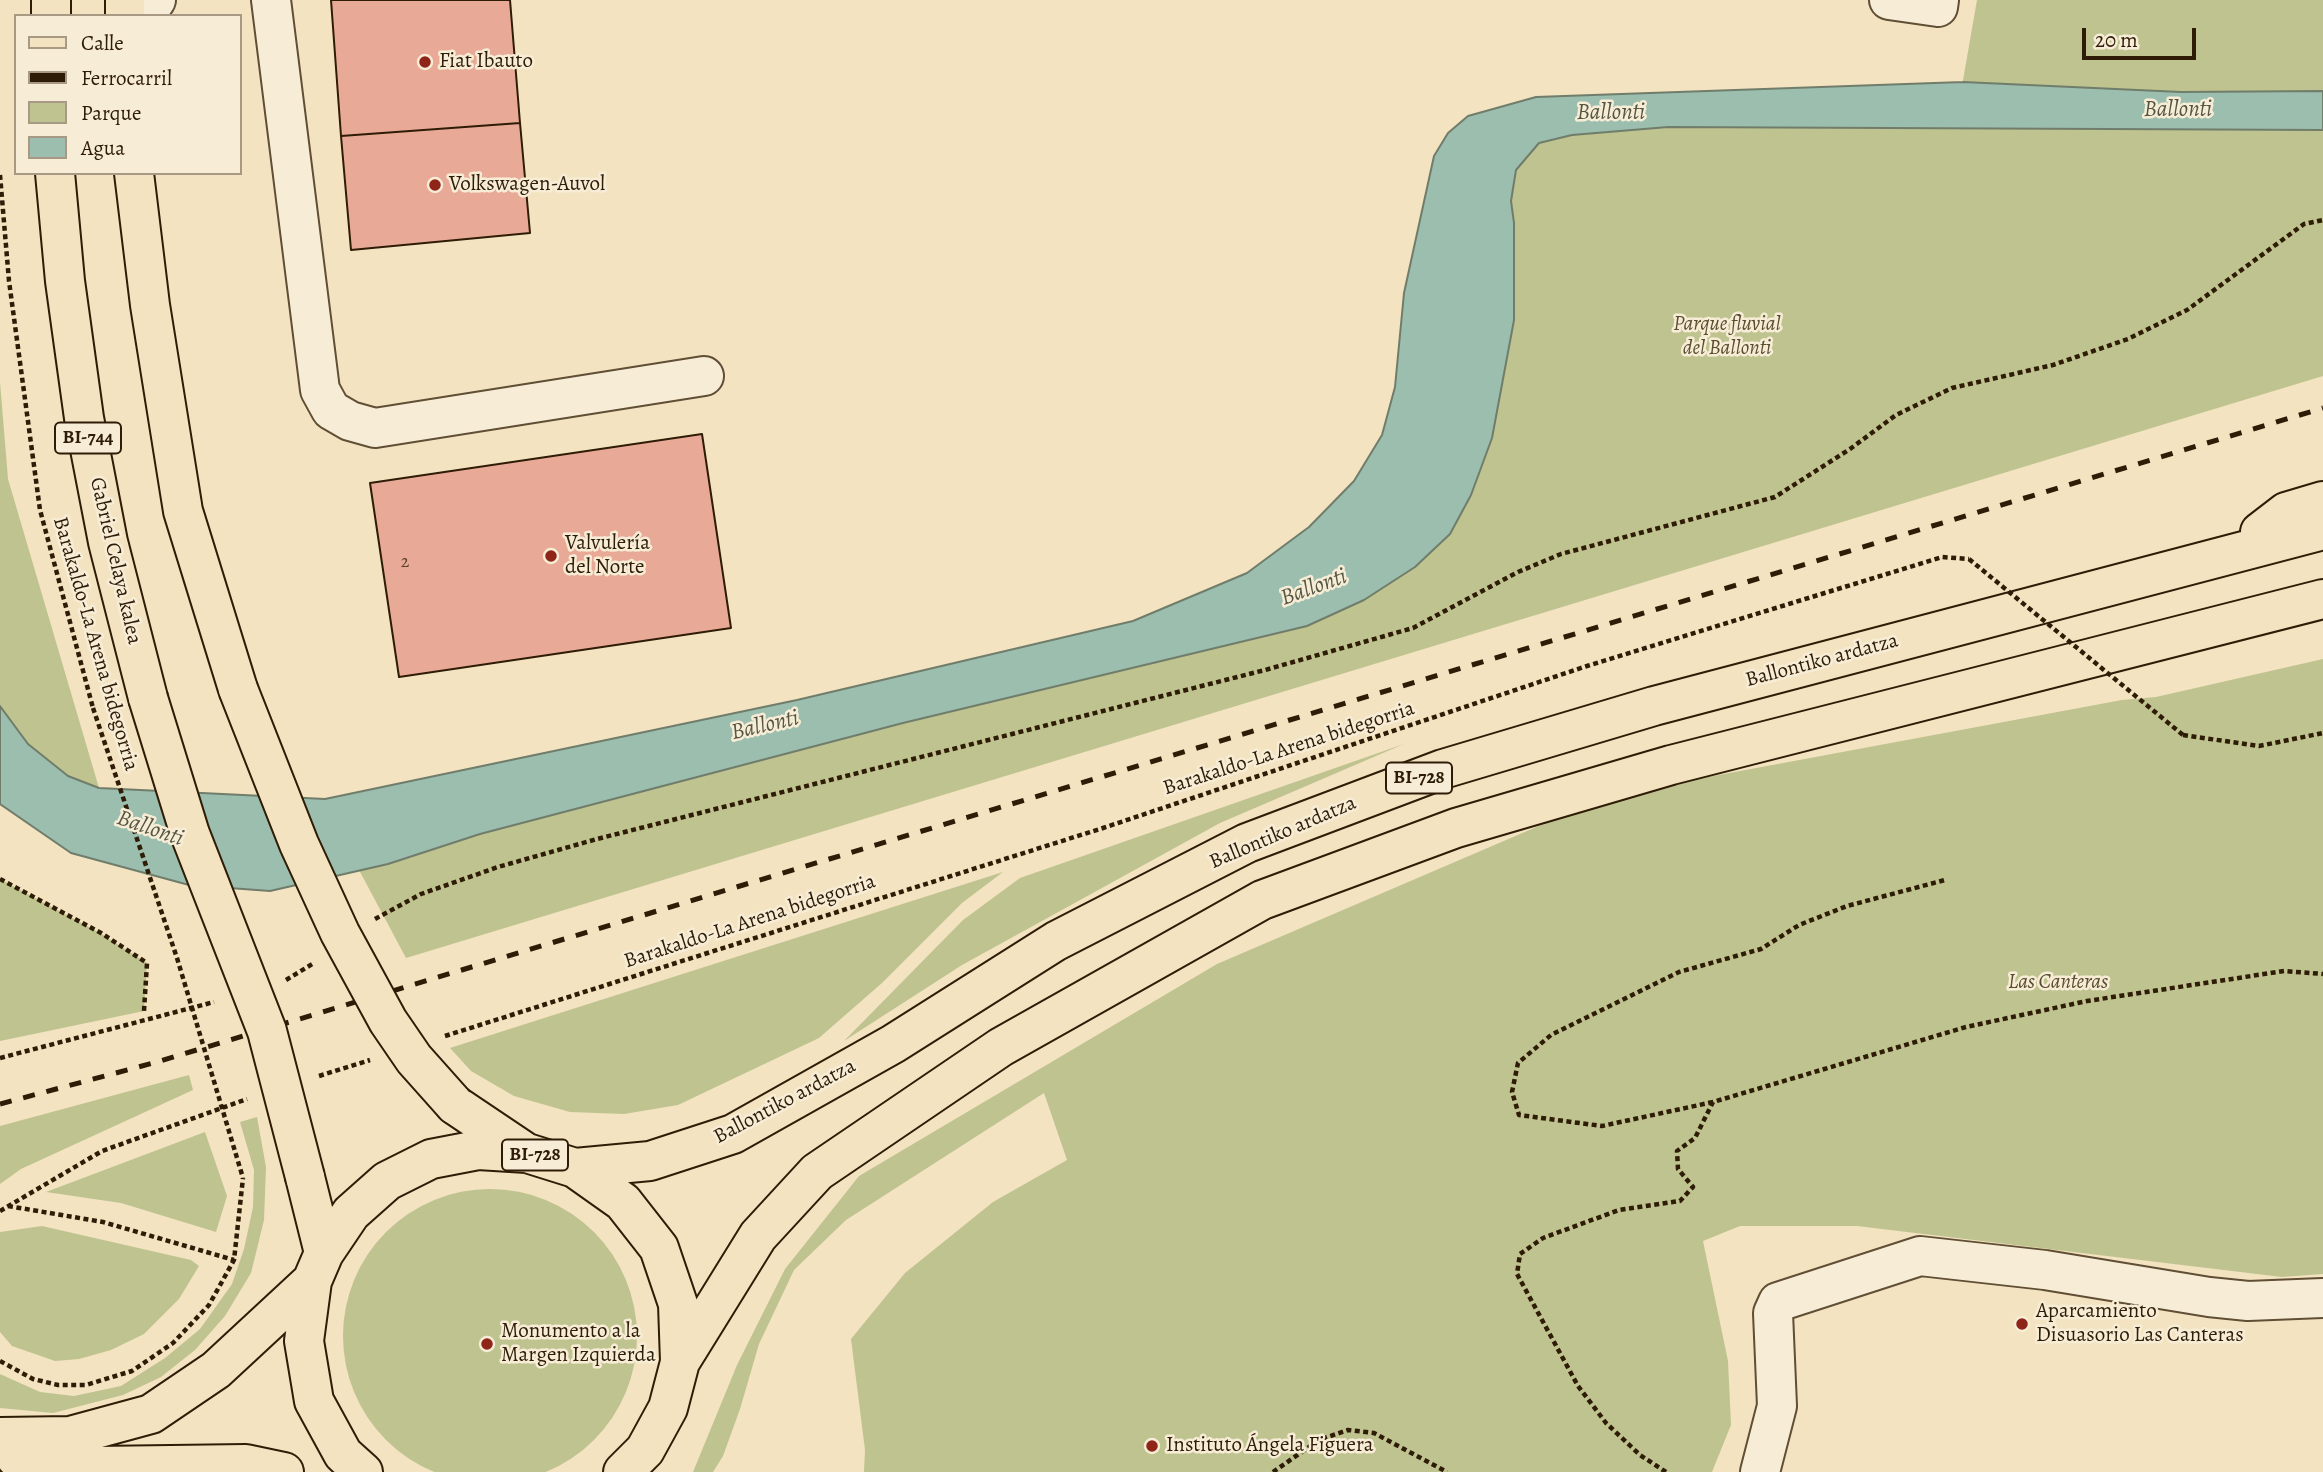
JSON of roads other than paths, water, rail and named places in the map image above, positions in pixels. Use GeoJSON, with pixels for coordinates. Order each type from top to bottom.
{"type":"FeatureCollection","features":[{"type":"Feature","properties":{"kind":"main road","name":"Gabriel Celaya kalea"},"geometry":{"type":"LineString","coordinates":[[55,175],[65,281],[84,418],[108,542],[148,698],[190,834],[267,1031],[305,1177],[318,1267]]}},
{"type":"Feature","properties":{"kind":"main road"},"geometry":{"type":"LineString","coordinates":[[134,175],[149,293],[183,511],[238,689],[299,844],[340,933],[388,1021],[414,1059],[455,1105],[527,1153]]}},
{"type":"Feature","properties":{"kind":"main road"},"geometry":{"type":"LineString","coordinates":[[2233,551],[2286,512],[2323,500]]}},
{"type":"Feature","properties":{"kind":"main road","name":"Ballontiko ardatza"},"geometry":{"type":"LineString","coordinates":[[575,1168],[650,1161],[733,1134],[893,1044],[1056,941],[1247,843],[1443,769],[1654,706],[2233,551],[2323,530]]}},
{"type":"Feature","properties":{"kind":"main road","name":"BI-728"},"geometry":{"type":"LineString","coordinates":[[680,1362],[758,1236],[817,1172],[1001,1046],[1262,900],[1456,828],[1671,765],[2323,599]]}},
{"type":"Feature","properties":{"kind":"main road"},"geometry":{"type":"LineString","coordinates":[[2215,627],[2323,614]]}},
{"type":"Feature","properties":{"kind":"main road","name":"BI-728"},"geometry":{"type":"LineString","coordinates":[[0,1437],[70,1436],[151,1414],[216,1370],[318,1267],[351,1213],[387,1181],[431,1159],[478,1150],[527,1153],[575,1168],[623,1202],[659,1248],[678,1304],[680,1362],[668,1408],[645,1450],[623,1472]]}},
{"type":"Feature","properties":{"kind":"main road","name":"BI-728"},"geometry":{"type":"LineString","coordinates":[[318,1267],[303,1341],[314,1401],[343,1454],[363,1472]]}},
{"type":"Feature","properties":{"kind":"main road"},"geometry":{"type":"LineString","coordinates":[[0,1456],[96,1466],[246,1464],[284,1472]]}},
{"type":"Feature","properties":{"kind":"street"},"geometry":{"type":"LineString","coordinates":[[271,0],[320,390],[331,410],[351,421],[375,428],[704,376]]}},
{"type":"Feature","properties":{"kind":"street"},"geometry":{"type":"LineString","coordinates":[[1889,0],[1938,7],[1939,0]]}},
{"type":"Feature","properties":{"kind":"street"},"geometry":{"type":"LineString","coordinates":[[1760,1472],[1777,1406],[1773,1313],[1778,1302],[1908,1260],[1932,1256],[2248,1301],[2323,1298]]}},
{"type":"Feature","properties":{"kind":"water","name":"Ballonti"},"geometry":{"type":"Polygon","coordinates":[[[1963,82],[2181,92],[2323,91],[2323,130],[1668,127],[1572,135],[1539,143],[1516,170],[1511,201],[1514,223],[1514,320],[1492,438],[1471,495],[1450,534],[1415,567],[1364,600],[1307,626],[903,723],[480,834],[388,864],[270,891],[189,885],[71,853],[0,804],[0,706],[28,744],[68,776],[99,788],[325,799],[797,700],[1133,621],[1247,573],[1309,527],[1354,481],[1382,435],[1395,387],[1404,293],[1434,156],[1448,133],[1468,116],[1536,97],[1963,82]]]}},
{"type":"Feature","properties":{"kind":"railway"},"geometry":{"type":"LineString","coordinates":[[0,1104],[157,1062],[2323,408]]}},
{"type":"Feature","properties":{"kind":"place","name":"Fiat Ibauto"},"geometry":{"type":"Point","coordinates":[425,62]}},
{"type":"Feature","properties":{"kind":"place","name":"Volkswagen-Auvol"},"geometry":{"type":"Point","coordinates":[435,185]}},
{"type":"Feature","properties":{"kind":"place","name":"Valvulería del Norte"},"geometry":{"type":"Point","coordinates":[551,556]}},
{"type":"Feature","properties":{"kind":"place","name":"Aparcamiento Disuasorio Las Canteras"},"geometry":{"type":"Point","coordinates":[2022,1324]}},
{"type":"Feature","properties":{"kind":"place","name":"Monumento a la Margen Izquierda"},"geometry":{"type":"Point","coordinates":[487,1344]}},
{"type":"Feature","properties":{"kind":"place","name":"Instituto Ángela Figuera"},"geometry":{"type":"Point","coordinates":[1152,1446]}},
{"type":"Feature","properties":{"kind":"park label","name":"Parque fluvial del Ballonti"},"geometry":{"type":"Point","coordinates":[1727,337]}},
{"type":"Feature","properties":{"kind":"park label","name":"Las Canteras"},"geometry":{"type":"Point","coordinates":[2058,983]}}]}
